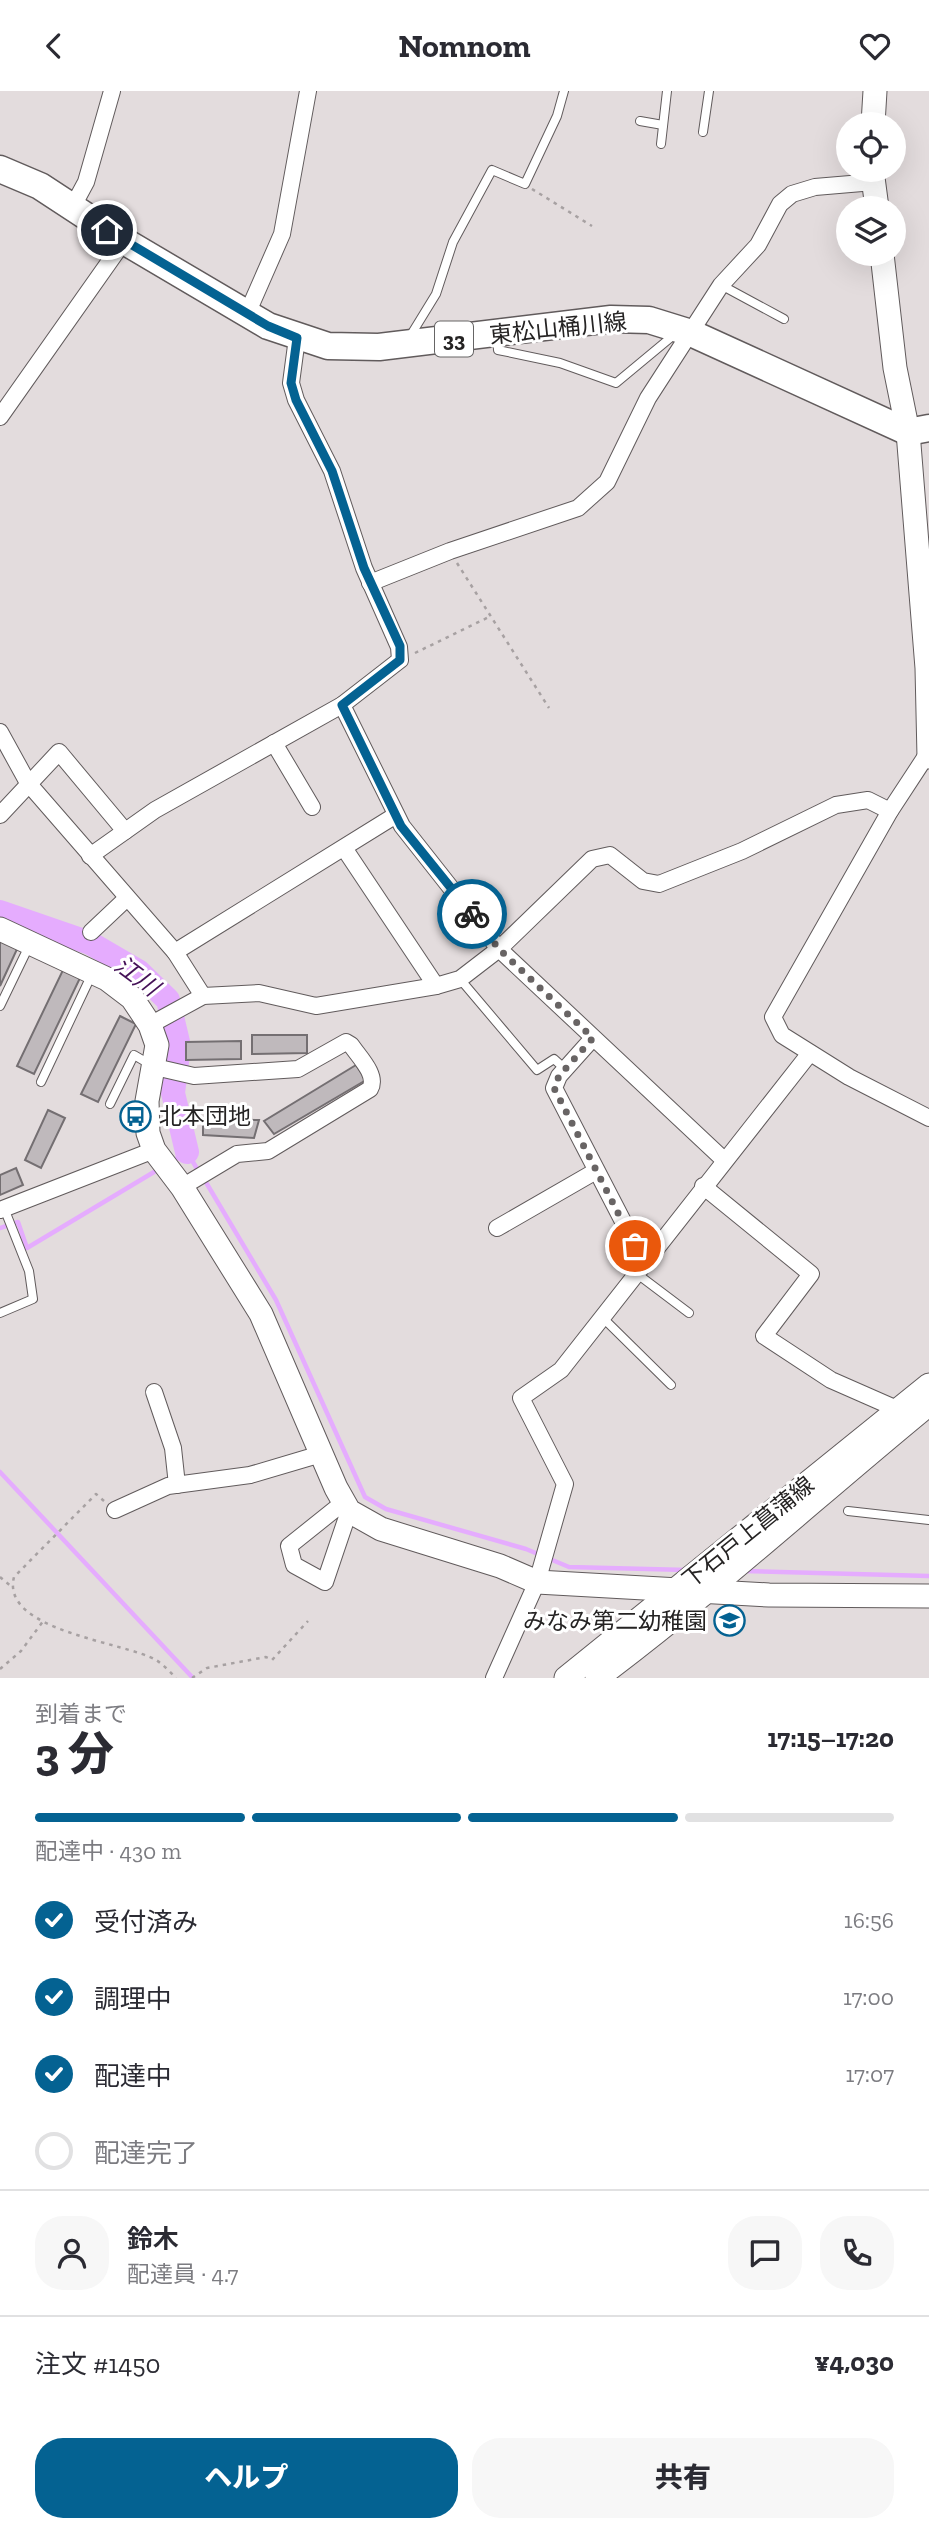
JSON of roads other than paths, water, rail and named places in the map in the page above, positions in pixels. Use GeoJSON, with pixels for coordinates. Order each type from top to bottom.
{"type":"FeatureCollection","features":[{"type":"Feature","properties":{"kind":"main road","name":"東松山桶川線"},"geometry":{"type":"LineString","coordinates":[[0,169],[40,186],[124,241],[247,314],[297,338],[328,345],[379,348],[611,319],[649,320],[685,332],[919,430]]}},
{"type":"Feature","properties":{"kind":"street"},"geometry":{"type":"LineString","coordinates":[[72,208],[86,182],[112,91]]}},
{"type":"Feature","properties":{"kind":"street"},"geometry":{"type":"LineString","coordinates":[[247,314],[282,234],[308,91]]}},
{"type":"Feature","properties":{"kind":"street"},"geometry":{"type":"LineString","coordinates":[[874,112],[875,91]]}},
{"type":"Feature","properties":{"kind":"street"},"geometry":{"type":"LineString","coordinates":[[370,583],[450,551],[578,508],[607,482],[648,398],[685,332],[721,285],[758,245],[780,204],[792,194],[841,182]]}},
{"type":"Feature","properties":{"kind":"street"},"geometry":{"type":"LineString","coordinates":[[0,417],[124,241]]}},
{"type":"Feature","properties":{"kind":"street"},"geometry":{"type":"LineString","coordinates":[[883,266],[895,368],[919,430],[928,755],[890,811],[773,1017],[782,1035],[849,1077],[929,1118]]}},
{"type":"Feature","properties":{"kind":"street"},"geometry":{"type":"LineString","coordinates":[[90,856],[155,810],[342,705],[400,660],[400,646],[370,583],[332,471],[296,400],[291,383],[297,338]]}},
{"type":"Feature","properties":{"kind":"street"},"geometry":{"type":"LineString","coordinates":[[342,705],[401,826],[499,949],[724,1160]]}},
{"type":"Feature","properties":{"kind":"street"},"geometry":{"type":"LineString","coordinates":[[0,732],[28,783],[175,952],[203,996]]}},
{"type":"Feature","properties":{"kind":"street"},"geometry":{"type":"LineString","coordinates":[[274,743],[312,807]]}},
{"type":"Feature","properties":{"kind":"street"},"geometry":{"type":"LineString","coordinates":[[0,815],[59,753],[125,831]]}},
{"type":"Feature","properties":{"kind":"street"},"geometry":{"type":"LineString","coordinates":[[150,1025],[203,996],[259,993],[316,1006],[436,986],[460,979],[499,949],[592,859],[610,855],[643,881],[659,884],[742,851],[836,805],[868,800],[890,811]]}},
{"type":"Feature","properties":{"kind":"street"},"geometry":{"type":"LineString","coordinates":[[175,952],[396,815]]}},
{"type":"Feature","properties":{"kind":"street"},"geometry":{"type":"LineString","coordinates":[[344,848],[436,986]]}},
{"type":"Feature","properties":{"kind":"street"},"geometry":{"type":"LineString","coordinates":[[91,932],[127,898]]}},
{"type":"Feature","properties":{"kind":"street"},"geometry":{"type":"LineString","coordinates":[[0,929],[107,979],[132,999],[150,1025],[157,1045],[147,1101],[148,1133],[154,1150],[182,1187],[261,1314],[321,1454],[347,1507],[381,1529],[500,1566],[537,1582],[606,1588],[678,1588],[769,1595],[929,1596]]}},
{"type":"Feature","properties":{"kind":"street"},"geometry":{"type":"LineString","coordinates":[[593,1038],[565,1069],[554,1088],[596,1171],[640,1268]]}},
{"type":"Feature","properties":{"kind":"street"},"geometry":{"type":"LineString","coordinates":[[155,1067],[194,1076],[298,1069],[346,1042],[351,1045],[372,1077],[373,1084],[370,1089],[268,1151],[237,1154],[182,1187]]}},
{"type":"Feature","properties":{"kind":"street"},"geometry":{"type":"LineString","coordinates":[[494,1678],[537,1582],[565,1484],[522,1398],[561,1370],[810,1053]]}},
{"type":"Feature","properties":{"kind":"street"},"geometry":{"type":"LineString","coordinates":[[2,1209],[154,1150]]}},
{"type":"Feature","properties":{"kind":"street"},"geometry":{"type":"LineString","coordinates":[[497,1228],[596,1171]]}},
{"type":"Feature","properties":{"kind":"street"},"geometry":{"type":"LineString","coordinates":[[703,1186],[811,1275],[764,1336],[831,1380],[897,1409]]}},
{"type":"Feature","properties":{"kind":"street","name":"下石戸上菖蒲線"},"geometry":{"type":"LineString","coordinates":[[566,1678],[929,1385]]}},
{"type":"Feature","properties":{"kind":"street"},"geometry":{"type":"LineString","coordinates":[[154,1392],[173,1448],[177,1485]]}},
{"type":"Feature","properties":{"kind":"street","name":"下石戸上菖蒲線"},"geometry":{"type":"LineString","coordinates":[[597,1678],[707,1590],[929,1404]]}},
{"type":"Feature","properties":{"kind":"street"},"geometry":{"type":"LineString","coordinates":[[115,1510],[177,1485],[250,1475],[321,1454]]}},
{"type":"Feature","properties":{"kind":"street"},"geometry":{"type":"LineString","coordinates":[[347,1507],[325,1581],[294,1565],[289,1546],[347,1507]]}},
{"type":"Feature","properties":{"kind":"lane"},"geometry":{"type":"LineString","coordinates":[[404,345],[436,294],[453,242],[492,170],[525,184],[552,128],[564,91]]}},
{"type":"Feature","properties":{"kind":"lane"},"geometry":{"type":"LineString","coordinates":[[661,144],[667,91]]}},
{"type":"Feature","properties":{"kind":"lane"},"geometry":{"type":"LineString","coordinates":[[703,132],[709,91]]}},
{"type":"Feature","properties":{"kind":"lane"},"geometry":{"type":"LineString","coordinates":[[640,121],[663,125]]}},
{"type":"Feature","properties":{"kind":"lane"},"geometry":{"type":"LineString","coordinates":[[721,285],[785,319]]}},
{"type":"Feature","properties":{"kind":"lane"},"geometry":{"type":"LineString","coordinates":[[496,335],[498,350],[560,363],[616,383],[685,332]]}},
{"type":"Feature","properties":{"kind":"lane"},"geometry":{"type":"LineString","coordinates":[[0,1006],[30,943]]}},
{"type":"Feature","properties":{"kind":"lane"},"geometry":{"type":"LineString","coordinates":[[41,1082],[92,973]]}},
{"type":"Feature","properties":{"kind":"lane"},"geometry":{"type":"LineString","coordinates":[[460,979],[537,1070],[554,1059],[565,1069]]}},
{"type":"Feature","properties":{"kind":"lane"},"geometry":{"type":"LineString","coordinates":[[110,1104],[134,1055],[155,1067]]}},
{"type":"Feature","properties":{"kind":"lane"},"geometry":{"type":"LineString","coordinates":[[0,1313],[33,1299],[29,1271],[2,1209]]}},
{"type":"Feature","properties":{"kind":"lane"},"geometry":{"type":"LineString","coordinates":[[640,1268],[689,1313]]}},
{"type":"Feature","properties":{"kind":"lane"},"geometry":{"type":"LineString","coordinates":[[601,1317],[671,1385]]}},
{"type":"Feature","properties":{"kind":"lane"},"geometry":{"type":"LineString","coordinates":[[848,1511],[929,1520]]}},
{"type":"Feature","properties":{"kind":"waterway","name":"江川"},"geometry":{"type":"LineString","coordinates":[[0,912],[90,943],[138,971],[168,1000],[179,1046],[173,1093],[187,1152]]}},
{"type":"Feature","properties":{"kind":"waterway","name":"江川"},"geometry":{"type":"LineString","coordinates":[[173,1161],[187,1152],[199,1172]]}},
{"type":"Feature","properties":{"kind":"waterway"},"geometry":{"type":"LineString","coordinates":[[0,1228],[18,1222],[27,1248],[159,1169]]}},
{"type":"Feature","properties":{"kind":"waterway"},"geometry":{"type":"LineString","coordinates":[[204,1179],[276,1300],[365,1497],[386,1509],[526,1549],[569,1567],[687,1570]]}},
{"type":"Feature","properties":{"kind":"waterway"},"geometry":{"type":"LineString","coordinates":[[0,1472],[193,1678]]}},
{"type":"Feature","properties":{"kind":"waterway"},"geometry":{"type":"LineString","coordinates":[[744,1571],[929,1576]]}},
{"type":"Feature","properties":{"kind":"place","name":"北本団地"},"geometry":{"type":"Point","coordinates":[136,1116]}},
{"type":"Feature","properties":{"kind":"place","name":"みなみ第二幼稚園"},"geometry":{"type":"Point","coordinates":[730,1621]}}]}
